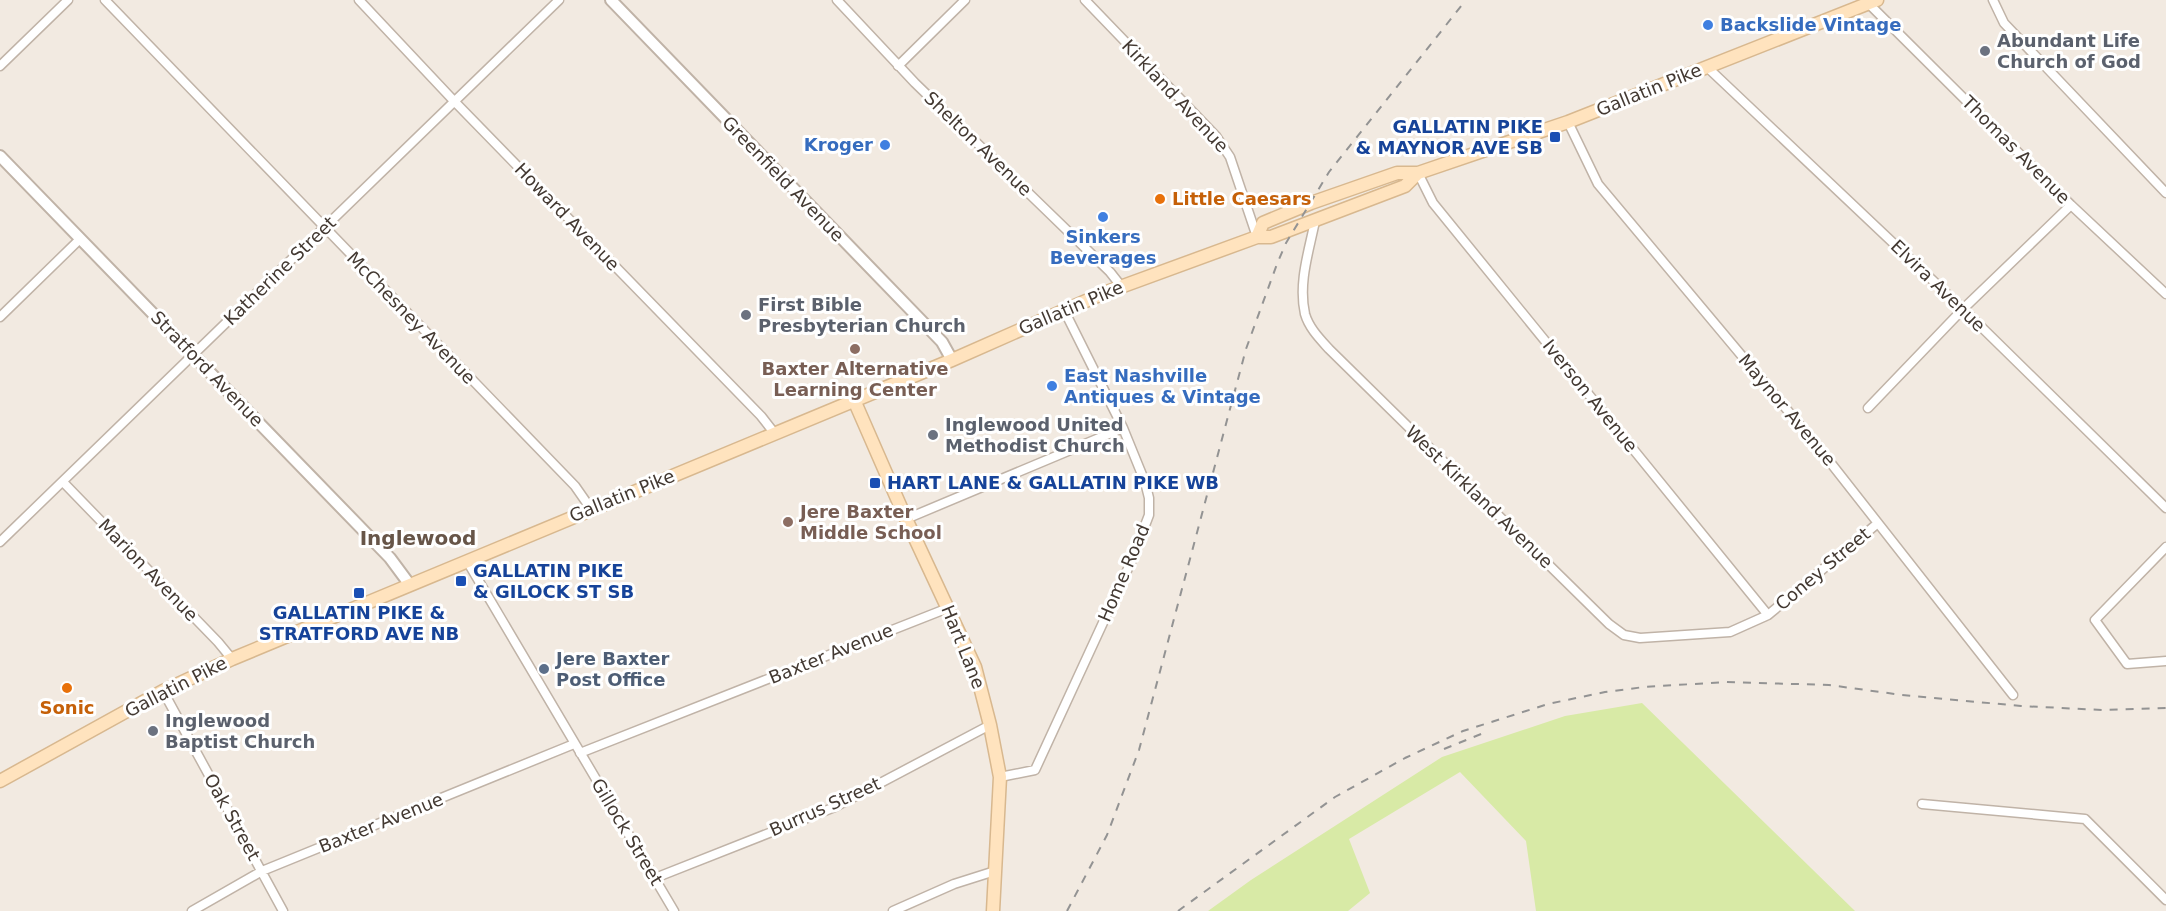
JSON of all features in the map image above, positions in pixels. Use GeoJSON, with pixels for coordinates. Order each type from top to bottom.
{"type":"FeatureCollection","features":[{"type":"Feature","properties":{"kind":"main road","name":"Gallatin Pike"},"geometry":{"type":"LineString","coordinates":[[1257,237],[1263,223],[1311,204],[1397,173],[1418,173],[1568,122],[1870,1]]}},
{"type":"Feature","properties":{"kind":"main road","name":"Gallatin Pike"},"geometry":{"type":"LineString","coordinates":[[0,781],[163,692],[232,659],[952,360],[1121,286],[1257,237],[1271,237],[1315,221],[1405,186],[1418,173]]}},
{"type":"Feature","properties":{"kind":"main road","name":"Hart Lane"},"geometry":{"type":"LineString","coordinates":[[854,400],[975,667],[1000,777],[993,911]]}},
{"type":"Feature","properties":{"kind":"street"},"geometry":{"type":"LineString","coordinates":[[0,66],[68,0]]}},
{"type":"Feature","properties":{"kind":"street","name":"McChesney Avenue"},"geometry":{"type":"LineString","coordinates":[[105,0],[570,482],[591,508]]}},
{"type":"Feature","properties":{"kind":"street","name":"Howard Avenue"},"geometry":{"type":"LineString","coordinates":[[359,0],[454,101],[761,416],[775,434]]}},
{"type":"Feature","properties":{"kind":"street","name":"Katherine Street"},"geometry":{"type":"LineString","coordinates":[[0,542],[560,0]]}},
{"type":"Feature","properties":{"kind":"street","name":"Greenfield Avenue"},"geometry":{"type":"LineString","coordinates":[[611,0],[942,342],[952,360]]}},
{"type":"Feature","properties":{"kind":"street","name":"Shelton Avenue"},"geometry":{"type":"LineString","coordinates":[[837,0],[898,66],[1110,272],[1121,286]]}},
{"type":"Feature","properties":{"kind":"street"},"geometry":{"type":"LineString","coordinates":[[898,66],[965,0]]}},
{"type":"Feature","properties":{"kind":"street","name":"Kirkland Avenue"},"geometry":{"type":"LineString","coordinates":[[1085,0],[1216,136],[1230,157],[1257,237]]}},
{"type":"Feature","properties":{"kind":"street"},"geometry":{"type":"LineString","coordinates":[[1993,0],[2004,23],[2166,193]]}},
{"type":"Feature","properties":{"kind":"street","name":"Thomas Avenue"},"geometry":{"type":"LineString","coordinates":[[1870,1],[2071,204],[2166,294]]}},
{"type":"Feature","properties":{"kind":"street","name":"Elvira Avenue"},"geometry":{"type":"LineString","coordinates":[[1707,67],[1963,309],[2166,508]]}},
{"type":"Feature","properties":{"kind":"street","name":"Maynor Avenue"},"geometry":{"type":"LineString","coordinates":[[1568,122],[1598,184],[1819,448],[2013,695]]}},
{"type":"Feature","properties":{"kind":"street","name":"Stratford Avenue"},"geometry":{"type":"LineString","coordinates":[[0,156],[390,558],[410,585]]}},
{"type":"Feature","properties":{"kind":"street","name":"Iverson Avenue"},"geometry":{"type":"LineString","coordinates":[[1418,173],[1433,203],[1768,615]]}},
{"type":"Feature","properties":{"kind":"street"},"geometry":{"type":"LineString","coordinates":[[1868,408],[1963,309],[2071,204]]}},
{"type":"Feature","properties":{"kind":"street","name":"West Kirkland Avenue"},"geometry":{"type":"LineString","coordinates":[[1315,221],[1302,279],[1305,315],[1314,332],[1609,624],[1624,635],[1641,638],[1730,632],[1768,615]]}},
{"type":"Feature","properties":{"kind":"street"},"geometry":{"type":"LineString","coordinates":[[0,317],[80,240]]}},
{"type":"Feature","properties":{"kind":"street","name":"Home Road"},"geometry":{"type":"LineString","coordinates":[[1000,777],[1035,770],[1149,515],[1149,498],[1123,428],[1064,310]]}},
{"type":"Feature","properties":{"kind":"street"},"geometry":{"type":"LineString","coordinates":[[906,519],[1123,428]]}},
{"type":"Feature","properties":{"kind":"street","name":"Marion Avenue"},"geometry":{"type":"LineString","coordinates":[[63,482],[232,659]]}},
{"type":"Feature","properties":{"kind":"street","name":"Coney Street"},"geometry":{"type":"LineString","coordinates":[[1768,615],[1878,523]]}},
{"type":"Feature","properties":{"kind":"street"},"geometry":{"type":"LineString","coordinates":[[2166,548],[2095,620],[2127,664],[2166,661]]}},
{"type":"Feature","properties":{"kind":"street"},"geometry":{"type":"LineString","coordinates":[[467,561],[574,744]]}},
{"type":"Feature","properties":{"kind":"street","name":"Baxter Avenue"},"geometry":{"type":"LineString","coordinates":[[580,753],[948,608]]}},
{"type":"Feature","properties":{"kind":"street","name":"Oak Street"},"geometry":{"type":"LineString","coordinates":[[163,692],[283,911]]}},
{"type":"Feature","properties":{"kind":"street","name":"Burrus Street"},"geometry":{"type":"LineString","coordinates":[[655,878],[835,807],[990,725]]}},
{"type":"Feature","properties":{"kind":"street","name":"Baxter Avenue"},"geometry":{"type":"LineString","coordinates":[[192,911],[262,872],[574,744]]}},
{"type":"Feature","properties":{"kind":"street","name":"Gillock Street"},"geometry":{"type":"LineString","coordinates":[[574,744],[674,911]]}},
{"type":"Feature","properties":{"kind":"street"},"geometry":{"type":"LineString","coordinates":[[1922,804],[2085,819],[2166,900]]}},
{"type":"Feature","properties":{"kind":"street"},"geometry":{"type":"LineString","coordinates":[[893,911],[954,884],[995,871]]}},
{"type":"Feature","properties":{"kind":"green space"},"geometry":{"type":"Polygon","coordinates":[[[1642,703],[1855,911],[1536,911],[1526,841],[1460,772],[1349,839],[1370,893],[1348,911],[1208,911],[1251,880],[1442,757],[1565,716],[1642,703]]]}},
{"type":"Feature","properties":{"kind":"railway"},"geometry":{"type":"LineString","coordinates":[[1067,911],[1107,835],[1139,750],[1246,349],[1286,243],[1329,172],[1466,0]]}},
{"type":"Feature","properties":{"kind":"railway"},"geometry":{"type":"LineString","coordinates":[[1178,911],[1335,797],[1405,758],[1463,731],[1548,704],[1605,692],[1726,682],[1829,685],[1902,695],[2021,706],[2102,710],[2166,708]]}},
{"type":"Feature","properties":{"kind":"railway"},"geometry":{"type":"LineString","coordinates":[[1444,749],[1486,732]]}},
{"type":"Feature","properties":{"kind":"place","name":"Backslide Vintage"},"geometry":{"type":"Point","coordinates":[1708,25]}},
{"type":"Feature","properties":{"kind":"place","name":"Abundant Life Church of God"},"geometry":{"type":"Point","coordinates":[1985,51]}},
{"type":"Feature","properties":{"kind":"place","name":"GALLATIN PIKE & MAYNOR AVE SB"},"geometry":{"type":"Point","coordinates":[1555,137]}},
{"type":"Feature","properties":{"kind":"place","name":"Kroger"},"geometry":{"type":"Point","coordinates":[885,145]}},
{"type":"Feature","properties":{"kind":"place","name":"Little Caesars"},"geometry":{"type":"Point","coordinates":[1160,199]}},
{"type":"Feature","properties":{"kind":"place","name":"Sinkers Beverages"},"geometry":{"type":"Point","coordinates":[1103,217]}},
{"type":"Feature","properties":{"kind":"place","name":"First Bible Presbyterian Church"},"geometry":{"type":"Point","coordinates":[746,315]}},
{"type":"Feature","properties":{"kind":"place","name":"Baxter Alternative Learning Center"},"geometry":{"type":"Point","coordinates":[855,349]}},
{"type":"Feature","properties":{"kind":"place","name":"East Nashville Antiques & Vintage"},"geometry":{"type":"Point","coordinates":[1052,386]}},
{"type":"Feature","properties":{"kind":"place","name":"Inglewood United Methodist Church"},"geometry":{"type":"Point","coordinates":[933,435]}},
{"type":"Feature","properties":{"kind":"place","name":"HART LANE & GALLATIN PIKE WB"},"geometry":{"type":"Point","coordinates":[875,483]}},
{"type":"Feature","properties":{"kind":"place","name":"Jere Baxter Middle School"},"geometry":{"type":"Point","coordinates":[788,522]}},
{"type":"Feature","properties":{"kind":"place","name":"GALLATIN PIKE & GILOCK ST SB"},"geometry":{"type":"Point","coordinates":[461,581]}},
{"type":"Feature","properties":{"kind":"place","name":"GALLATIN PIKE & STRATFORD AVE NB"},"geometry":{"type":"Point","coordinates":[359,593]}},
{"type":"Feature","properties":{"kind":"place","name":"Jere Baxter Post Office"},"geometry":{"type":"Point","coordinates":[544,669]}},
{"type":"Feature","properties":{"kind":"place","name":"Sonic"},"geometry":{"type":"Point","coordinates":[67,688]}},
{"type":"Feature","properties":{"kind":"place","name":"Inglewood Baptist Church"},"geometry":{"type":"Point","coordinates":[153,731]}},
{"type":"Feature","properties":{"kind":"district","name":"Inglewood"},"geometry":{"type":"Point","coordinates":[418,538]}}]}
